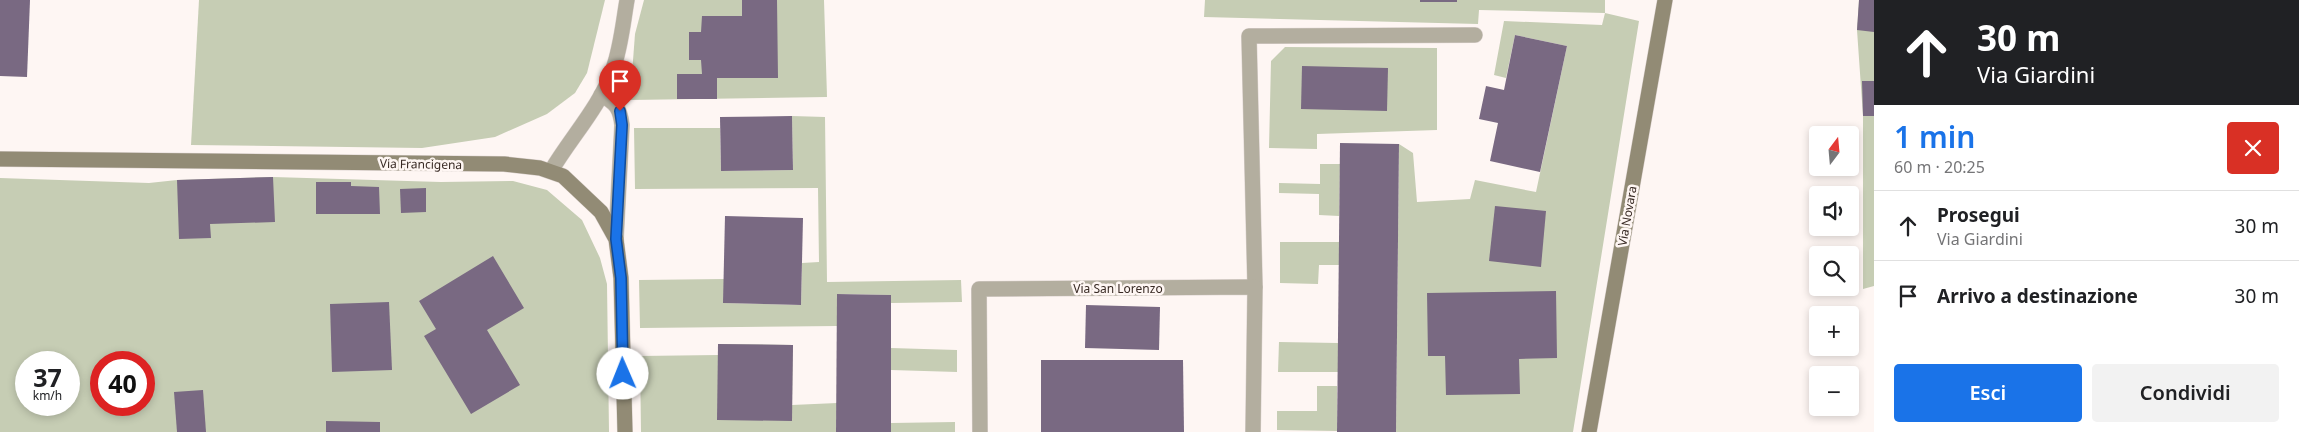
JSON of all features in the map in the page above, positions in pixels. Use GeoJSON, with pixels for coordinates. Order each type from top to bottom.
{"type":"FeatureCollection","features":[{"type":"Feature","properties":{"kind":"street"},"geometry":{"type":"LineString","coordinates":[[550,171],[587,119],[613,70],[619,48],[627,0]]}},
{"type":"Feature","properties":{"kind":"street","name":"Via Novara"},"geometry":{"type":"LineString","coordinates":[[1589,432],[1665,0]]}},
{"type":"Feature","properties":{"kind":"street"},"geometry":{"type":"LineString","coordinates":[[1253,432],[1255,287],[1249,36],[1475,35]]}},
{"type":"Feature","properties":{"kind":"street"},"geometry":{"type":"LineString","coordinates":[[601,95],[614,102],[620,111],[622,125],[616,239]]}},
{"type":"Feature","properties":{"kind":"street","name":"Via Francigena"},"geometry":{"type":"LineString","coordinates":[[0,159],[504,164],[540,168],[563,176],[601,212],[616,239],[621,278],[625,432]]}},
{"type":"Feature","properties":{"kind":"street","name":"Via San Lorenzo"},"geometry":{"type":"LineString","coordinates":[[980,432],[979,289],[1255,287]]}},
{"type":"Feature","properties":{"kind":"green space"},"geometry":{"type":"Polygon","coordinates":[[[199,0],[605,0],[587,73],[575,93],[547,114],[495,137],[422,148],[191,145],[199,0]]]}},
{"type":"Feature","properties":{"kind":"green space"},"geometry":{"type":"Polygon","coordinates":[[[644,0],[824,0],[827,97],[630,100],[635,34],[644,0]]]}},
{"type":"Feature","properties":{"kind":"green space"},"geometry":{"type":"Polygon","coordinates":[[[1205,0],[1605,0],[1605,13],[1479,10],[1478,24],[1204,17],[1205,0]]]}},
{"type":"Feature","properties":{"kind":"green space"},"geometry":{"type":"Polygon","coordinates":[[[1859,0],[1874,0],[1874,286],[1863,289],[1863,116],[1857,30],[1859,0]]]}},
{"type":"Feature","properties":{"kind":"green space"},"geometry":{"type":"Polygon","coordinates":[[[1605,13],[1639,21],[1573,432],[1396,432],[1399,144],[1413,153],[1417,202],[1470,199],[1475,180],[1536,192],[1567,46],[1515,35],[1506,78],[1494,75],[1504,21],[1602,25],[1605,13]]]}},
{"type":"Feature","properties":{"kind":"green space"},"geometry":{"type":"Polygon","coordinates":[[[1285,47],[1437,48],[1437,130],[1317,134],[1317,149],[1269,148],[1271,61],[1285,47]]]}},
{"type":"Feature","properties":{"kind":"green space"},"geometry":{"type":"Polygon","coordinates":[[[792,116],[825,117],[827,282],[961,280],[962,302],[891,303],[891,295],[837,294],[837,326],[640,328],[639,280],[724,279],[724,303],[801,305],[802,263],[819,262],[818,188],[635,189],[634,128],[720,128],[721,171],[793,170],[792,116]]]}},
{"type":"Feature","properties":{"kind":"green space"},"geometry":{"type":"Polygon","coordinates":[[[1320,164],[1340,164],[1339,216],[1319,215],[1319,194],[1279,193],[1279,183],[1320,184],[1320,164]]]}},
{"type":"Feature","properties":{"kind":"green space"},"geometry":{"type":"Polygon","coordinates":[[[273,177],[441,182],[513,181],[547,190],[582,220],[600,258],[607,284],[609,432],[0,432],[0,178],[149,183],[177,180],[273,177]]]}},
{"type":"Feature","properties":{"kind":"green space"},"geometry":{"type":"Polygon","coordinates":[[[1280,242],[1339,242],[1339,265],[1319,265],[1318,284],[1280,283],[1280,242]]]}},
{"type":"Feature","properties":{"kind":"green space"},"geometry":{"type":"Polygon","coordinates":[[[1279,342],[1338,343],[1338,372],[1278,372],[1279,342]]]}},
{"type":"Feature","properties":{"kind":"green space"},"geometry":{"type":"Polygon","coordinates":[[[718,344],[793,345],[792,405],[837,403],[836,432],[641,432],[640,356],[718,355],[718,344]]]}},
{"type":"Feature","properties":{"kind":"green space"},"geometry":{"type":"Polygon","coordinates":[[[891,348],[957,350],[957,372],[891,370],[891,348]]]}},
{"type":"Feature","properties":{"kind":"green space"},"geometry":{"type":"Polygon","coordinates":[[[1317,386],[1337,386],[1337,431],[1277,430],[1277,411],[1317,411],[1317,386]]]}},
{"type":"Feature","properties":{"kind":"green space"},"geometry":{"type":"Polygon","coordinates":[[[955,422],[955,432],[891,432],[891,423],[955,422]]]}},
{"type":"Feature","properties":{"kind":"building"},"geometry":{"type":"Polygon","coordinates":[[[0,0],[30,0],[27,77],[0,76],[0,0]]]}},
{"type":"Feature","properties":{"kind":"building"},"geometry":{"type":"Polygon","coordinates":[[[742,0],[777,0],[778,78],[717,78],[717,99],[677,99],[677,74],[702,74],[701,60],[689,60],[689,32],[701,32],[702,16],[742,16],[742,0]]]}},
{"type":"Feature","properties":{"kind":"building"},"geometry":{"type":"Polygon","coordinates":[[[1420,0],[1457,0],[1457,2],[1420,2],[1420,0]]]}},
{"type":"Feature","properties":{"kind":"building"},"geometry":{"type":"Polygon","coordinates":[[[1859,0],[1874,0],[1874,32],[1857,30],[1859,0]]]}},
{"type":"Feature","properties":{"kind":"building"},"geometry":{"type":"Polygon","coordinates":[[[1515,35],[1567,46],[1540,172],[1490,161],[1498,123],[1479,119],[1486,86],[1504,90],[1515,35]]]}},
{"type":"Feature","properties":{"kind":"building"},"geometry":{"type":"Polygon","coordinates":[[[1302,66],[1388,68],[1387,111],[1301,109],[1302,66]]]}},
{"type":"Feature","properties":{"kind":"building"},"geometry":{"type":"Polygon","coordinates":[[[1862,81],[1874,81],[1874,116],[1863,116],[1862,81]]]}},
{"type":"Feature","properties":{"kind":"building"},"geometry":{"type":"Polygon","coordinates":[[[792,116],[793,170],[721,171],[720,117],[792,116]]]}},
{"type":"Feature","properties":{"kind":"building"},"geometry":{"type":"Polygon","coordinates":[[[1340,143],[1399,144],[1396,432],[1337,432],[1340,143]]]}},
{"type":"Feature","properties":{"kind":"building"},"geometry":{"type":"Polygon","coordinates":[[[273,177],[275,222],[210,224],[211,238],[179,239],[177,180],[273,177]]]}},
{"type":"Feature","properties":{"kind":"building"},"geometry":{"type":"Polygon","coordinates":[[[316,182],[351,182],[351,186],[379,187],[380,214],[316,214],[316,182]]]}},
{"type":"Feature","properties":{"kind":"building"},"geometry":{"type":"Polygon","coordinates":[[[426,188],[426,212],[401,213],[400,189],[426,188]]]}},
{"type":"Feature","properties":{"kind":"building"},"geometry":{"type":"Polygon","coordinates":[[[1495,206],[1546,211],[1541,267],[1489,261],[1495,206]]]}},
{"type":"Feature","properties":{"kind":"building"},"geometry":{"type":"Polygon","coordinates":[[[725,216],[803,218],[801,305],[723,303],[725,216]]]}},
{"type":"Feature","properties":{"kind":"building"},"geometry":{"type":"Polygon","coordinates":[[[493,256],[524,308],[487,330],[520,385],[471,414],[424,336],[436,329],[419,301],[493,256]]]}},
{"type":"Feature","properties":{"kind":"building"},"geometry":{"type":"Polygon","coordinates":[[[1556,291],[1557,358],[1519,359],[1520,394],[1446,395],[1445,356],[1428,356],[1427,293],[1556,291]]]}},
{"type":"Feature","properties":{"kind":"building"},"geometry":{"type":"Polygon","coordinates":[[[837,294],[891,295],[891,432],[836,432],[837,294]]]}},
{"type":"Feature","properties":{"kind":"building"},"geometry":{"type":"Polygon","coordinates":[[[389,302],[392,370],[332,372],[330,304],[389,302]]]}},
{"type":"Feature","properties":{"kind":"building"},"geometry":{"type":"Polygon","coordinates":[[[1086,305],[1160,307],[1159,350],[1085,348],[1086,305]]]}},
{"type":"Feature","properties":{"kind":"building"},"geometry":{"type":"Polygon","coordinates":[[[718,344],[793,345],[792,421],[717,420],[718,344]]]}},
{"type":"Feature","properties":{"kind":"building"},"geometry":{"type":"Polygon","coordinates":[[[1041,360],[1183,360],[1184,432],[1041,432],[1041,360]]]}},
{"type":"Feature","properties":{"kind":"building"},"geometry":{"type":"Polygon","coordinates":[[[203,390],[206,432],[177,432],[174,392],[203,390]]]}},
{"type":"Feature","properties":{"kind":"building"},"geometry":{"type":"Polygon","coordinates":[[[326,421],[380,422],[380,432],[326,432],[326,421]]]}},
{"type":"Feature","properties":{"kind":"route"},"geometry":{"type":"LineString","coordinates":[[620,111],[622,125],[616,239],[621,278],[623,374]]}}]}
